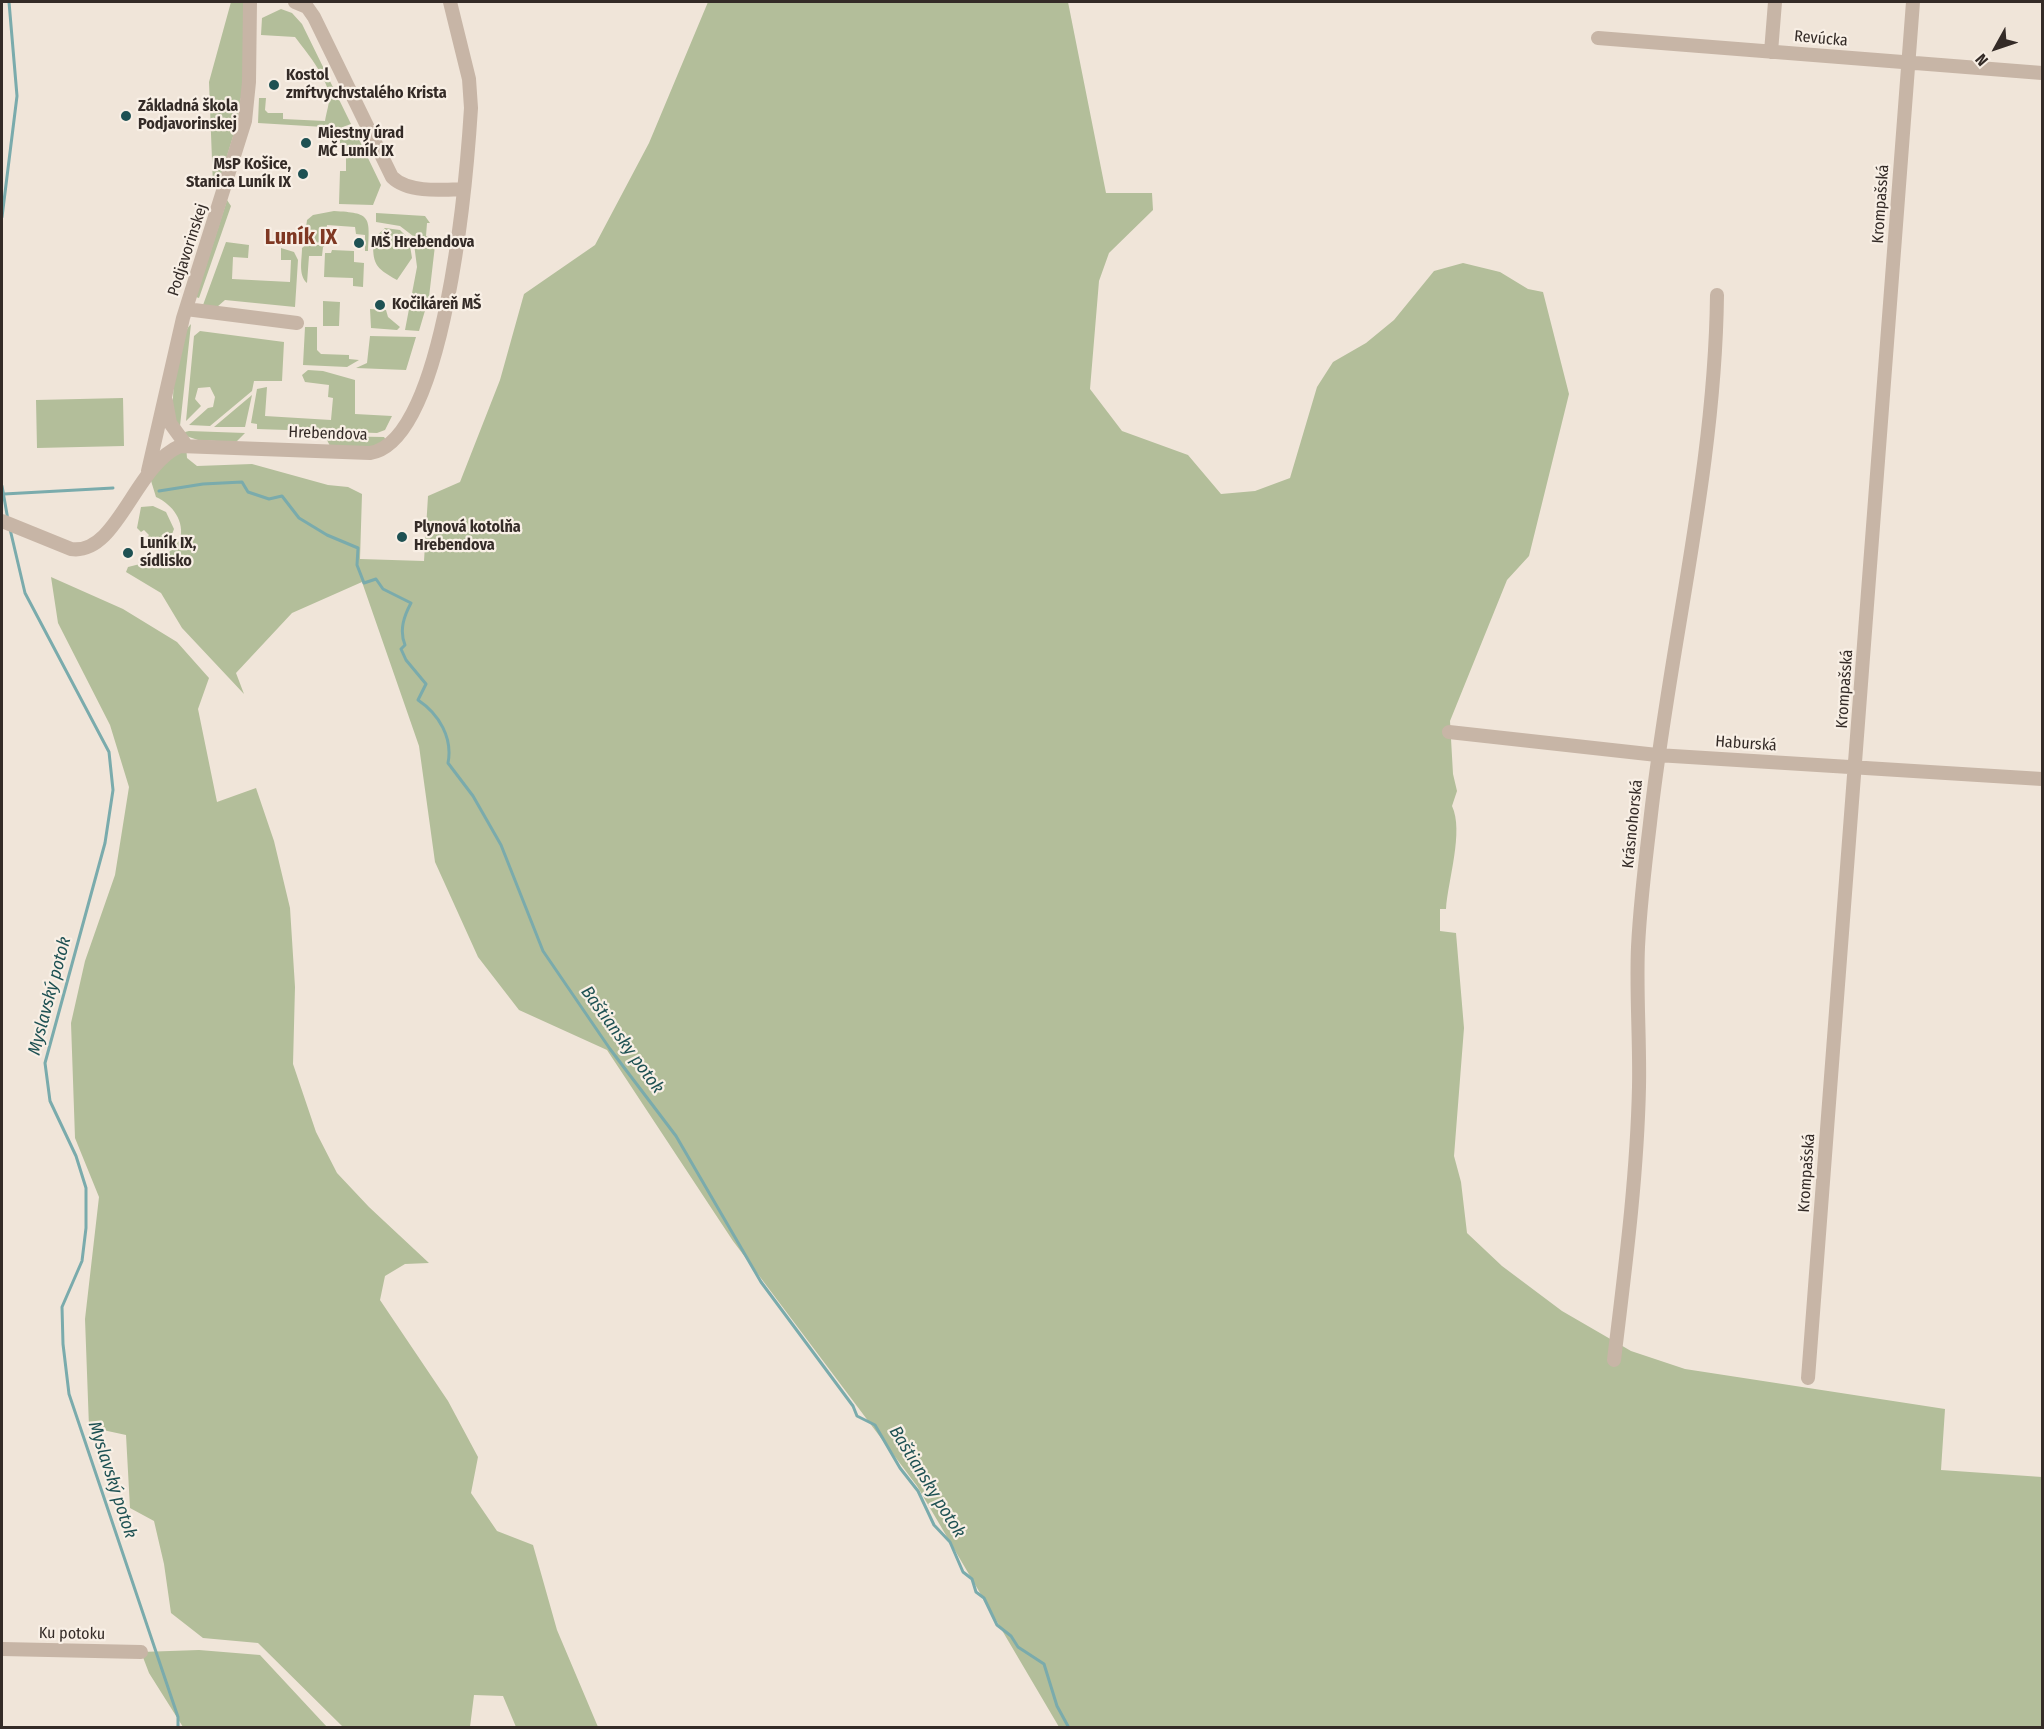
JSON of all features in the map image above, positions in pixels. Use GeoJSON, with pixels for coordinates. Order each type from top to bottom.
{"type":"FeatureCollection","features":[{"type":"Feature","properties":{"kind":"street","name":"Podjavorinskej"},"geometry":{"type":"LineString","coordinates":[[148,471],[186,309],[245,121],[249,82],[250,2]]}},
{"type":"Feature","properties":{"kind":"street"},"geometry":{"type":"LineString","coordinates":[[295,2],[307,7],[314,17],[392,177],[399,182],[426,189],[463,189]]}},
{"type":"Feature","properties":{"kind":"street","name":"Hrebendova"},"geometry":{"type":"LineString","coordinates":[[186,445],[377,452],[392,442],[412,415],[445,320],[452,286],[463,189],[471,96],[450,2]]}},
{"type":"Feature","properties":{"kind":"street"},"geometry":{"type":"LineString","coordinates":[[1771,52],[1775,2]]}},
{"type":"Feature","properties":{"kind":"street","name":"Krompašská"},"geometry":{"type":"LineString","coordinates":[[1808,1378],[1913,2]]}},
{"type":"Feature","properties":{"kind":"street","name":"Revúcka"},"geometry":{"type":"LineString","coordinates":[[1598,38],[2043,73]]}},
{"type":"Feature","properties":{"kind":"street","name":"Krásnohorská"},"geometry":{"type":"LineString","coordinates":[[1614,1360],[1635,1170],[1639,1086],[1638,948],[1658,755],[1678,644],[1709,420],[1717,296]]}},
{"type":"Feature","properties":{"kind":"street"},"geometry":{"type":"LineString","coordinates":[[186,309],[297,323]]}},
{"type":"Feature","properties":{"kind":"street"},"geometry":{"type":"LineString","coordinates":[[2,521],[71,549],[93,546],[108,534],[148,471],[168,453],[186,445],[170,423],[165,399]]}},
{"type":"Feature","properties":{"kind":"street","name":"Haburská"},"geometry":{"type":"LineString","coordinates":[[1449,732],[1658,755],[2043,779]]}},
{"type":"Feature","properties":{"kind":"street","name":"Ku potoku"},"geometry":{"type":"LineString","coordinates":[[2,1649],[141,1652]]}},
{"type":"Feature","properties":{"kind":"green space"},"geometry":{"type":"Polygon","coordinates":[[[231,2],[244,2],[243,84],[237,124],[217,188],[213,186],[209,82],[231,2]]]}},
{"type":"Feature","properties":{"kind":"green space"},"geometry":{"type":"Polygon","coordinates":[[[708,2],[1068,2],[1106,193],[1152,193],[1153,210],[1109,253],[1099,281],[1090,389],[1122,431],[1188,455],[1221,494],[1255,491],[1290,478],[1317,387],[1333,362],[1366,343],[1394,320],[1434,271],[1463,263],[1500,272],[1528,289],[1543,292],[1569,394],[1529,556],[1507,580],[1450,721],[1453,774],[1457,791],[1452,806],[1455,816],[1456,842],[1446,909],[1440,909],[1440,931],[1456,933],[1464,1028],[1454,1156],[1461,1182],[1467,1233],[1502,1266],[1562,1311],[1631,1351],[1685,1369],[1945,1409],[1941,1470],[2042,1477],[2042,1727],[1059,1727],[917,1486],[733,1241],[607,1050],[519,1010],[478,957],[435,862],[419,746],[362,582],[292,613],[236,673],[244,694],[182,628],[161,593],[126,572],[128,567],[164,558],[180,540],[179,520],[168,504],[156,497],[148,471],[186,445],[187,458],[197,466],[252,464],[328,485],[348,487],[362,494],[360,559],[424,561],[428,496],[460,482],[500,380],[524,294],[595,245],[649,143],[708,2]]]}},
{"type":"Feature","properties":{"kind":"green space"},"geometry":{"type":"Polygon","coordinates":[[[281,9],[292,13],[302,24],[351,124],[340,128],[258,123],[259,98],[266,98],[265,110],[268,113],[283,113],[283,119],[325,121],[328,108],[329,94],[324,79],[295,37],[261,35],[262,18],[281,9]]]}},
{"type":"Feature","properties":{"kind":"green space"},"geometry":{"type":"Polygon","coordinates":[[[354,129],[381,185],[373,205],[339,204],[340,171],[346,171],[346,147],[340,147],[340,137],[354,129]]]}},
{"type":"Feature","properties":{"kind":"green space"},"geometry":{"type":"Polygon","coordinates":[[[227,200],[231,206],[199,298],[196,297],[227,200]]]}},
{"type":"Feature","properties":{"kind":"green space"},"geometry":{"type":"Polygon","coordinates":[[[334,211],[355,213],[366,219],[369,230],[368,251],[365,251],[365,235],[356,234],[355,227],[327,225],[326,242],[304,243],[307,220],[313,215],[334,211]]]}},
{"type":"Feature","properties":{"kind":"green space"},"geometry":{"type":"Polygon","coordinates":[[[376,213],[425,216],[430,223],[427,223],[426,236],[436,237],[429,297],[419,331],[405,330],[417,267],[413,236],[400,226],[376,222],[376,213]]]}},
{"type":"Feature","properties":{"kind":"green space"},"geometry":{"type":"Polygon","coordinates":[[[385,228],[400,230],[409,239],[412,258],[397,280],[379,268],[375,260],[373,239],[385,228]]]}},
{"type":"Feature","properties":{"kind":"green space"},"geometry":{"type":"Polygon","coordinates":[[[226,242],[249,245],[248,258],[233,257],[232,279],[290,282],[291,260],[281,260],[281,248],[294,252],[298,260],[295,307],[225,300],[217,307],[203,305],[226,242]]]}},
{"type":"Feature","properties":{"kind":"green space"},"geometry":{"type":"Polygon","coordinates":[[[306,245],[326,245],[323,247],[322,256],[309,256],[307,283],[302,276],[301,267],[302,248],[306,245]]]}},
{"type":"Feature","properties":{"kind":"green space"},"geometry":{"type":"Polygon","coordinates":[[[332,250],[354,251],[354,262],[364,263],[363,287],[353,286],[353,278],[324,277],[325,253],[331,253],[332,250]]]}},
{"type":"Feature","properties":{"kind":"green space"},"geometry":{"type":"Polygon","coordinates":[[[323,301],[340,302],[339,326],[323,326],[323,301]]]}},
{"type":"Feature","properties":{"kind":"green space"},"geometry":{"type":"Polygon","coordinates":[[[370,309],[386,310],[388,317],[400,327],[397,330],[371,328],[370,309]]]}},
{"type":"Feature","properties":{"kind":"green space"},"geometry":{"type":"Polygon","coordinates":[[[191,324],[180,426],[174,420],[174,385],[178,355],[186,331],[191,324]]]}},
{"type":"Feature","properties":{"kind":"green space"},"geometry":{"type":"Polygon","coordinates":[[[305,327],[317,327],[317,350],[321,354],[349,355],[349,359],[359,360],[347,367],[303,365],[305,327]]]}},
{"type":"Feature","properties":{"kind":"green space"},"geometry":{"type":"Polygon","coordinates":[[[200,331],[284,342],[282,381],[254,381],[252,391],[210,426],[189,425],[208,408],[213,407],[215,397],[210,387],[198,388],[195,399],[201,406],[186,421],[194,336],[200,331]]]}},
{"type":"Feature","properties":{"kind":"green space"},"geometry":{"type":"Polygon","coordinates":[[[370,336],[416,337],[406,370],[356,368],[367,363],[370,336]]]}},
{"type":"Feature","properties":{"kind":"green space"},"geometry":{"type":"Polygon","coordinates":[[[308,370],[323,371],[355,380],[355,414],[392,416],[385,430],[377,433],[257,429],[257,424],[251,423],[257,389],[267,387],[265,416],[331,420],[333,398],[328,397],[329,385],[305,382],[302,375],[308,370]]]}},
{"type":"Feature","properties":{"kind":"green space"},"geometry":{"type":"Polygon","coordinates":[[[252,395],[245,427],[214,427],[252,395]]]}},
{"type":"Feature","properties":{"kind":"green space"},"geometry":{"type":"Polygon","coordinates":[[[123,398],[124,446],[37,448],[36,400],[123,398]]]}},
{"type":"Feature","properties":{"kind":"green space"},"geometry":{"type":"Polygon","coordinates":[[[185,432],[245,433],[236,442],[198,440],[186,436],[185,432]]]}},
{"type":"Feature","properties":{"kind":"green space"},"geometry":{"type":"Polygon","coordinates":[[[325,436],[384,437],[386,440],[375,447],[330,446],[325,436]]]}},
{"type":"Feature","properties":{"kind":"green space"},"geometry":{"type":"Polygon","coordinates":[[[153,506],[166,512],[174,529],[169,542],[155,548],[146,539],[149,535],[137,528],[141,507],[153,506]]]}},
{"type":"Feature","properties":{"kind":"green space"},"geometry":{"type":"Polygon","coordinates":[[[51,577],[123,609],[177,642],[209,678],[198,709],[217,802],[256,788],[274,841],[290,908],[295,987],[293,1064],[316,1132],[337,1173],[369,1207],[429,1263],[405,1264],[385,1276],[380,1300],[448,1401],[478,1457],[471,1493],[497,1531],[533,1545],[557,1630],[598,1727],[516,1727],[503,1696],[474,1695],[470,1727],[343,1727],[258,1643],[203,1638],[171,1613],[164,1564],[154,1521],[130,1508],[126,1435],[89,1427],[85,1319],[99,1197],[75,1138],[71,1023],[85,961],[115,875],[129,787],[110,725],[58,623],[51,577]]]}},
{"type":"Feature","properties":{"kind":"green space"},"geometry":{"type":"Polygon","coordinates":[[[199,1650],[260,1655],[327,1727],[183,1727],[149,1673],[141,1652],[199,1650]]]}},
{"type":"Feature","properties":{"kind":"waterway","name":"Myslavský potok"},"geometry":{"type":"LineString","coordinates":[[2,217],[17,96],[9,2]]}},
{"type":"Feature","properties":{"kind":"waterway","name":"Baštiansky potok"},"geometry":{"type":"LineString","coordinates":[[159,491],[203,484],[242,482],[248,492],[269,499],[282,496],[299,518],[327,535],[358,548],[357,565],[364,583],[376,579],[383,589],[411,603],[403,623],[402,634],[405,645],[401,649],[406,660],[426,684],[418,700],[432,712],[443,727],[448,745],[448,763],[473,796],[501,845],[543,951],[610,1049],[676,1136],[761,1282],[853,1406],[857,1416],[875,1425],[900,1468],[918,1491],[934,1525],[950,1542],[963,1572],[972,1579],[976,1592],[984,1598],[997,1625],[1011,1636],[1018,1647],[1044,1664],[1057,1706],[1069,1728]]}},
{"type":"Feature","properties":{"kind":"waterway","name":"Myslavský potok"},"geometry":{"type":"LineString","coordinates":[[2,486],[8,520]]}},
{"type":"Feature","properties":{"kind":"waterway","name":"Baštiansky potok"},"geometry":{"type":"LineString","coordinates":[[4,494],[113,488]]}},
{"type":"Feature","properties":{"kind":"waterway","name":"Myslavský potok"},"geometry":{"type":"LineString","coordinates":[[10,529],[25,593],[109,752],[113,790],[105,843],[45,1063],[50,1101],[76,1156],[86,1188],[86,1228],[82,1261],[62,1307],[63,1344],[69,1394],[178,1717],[178,1728]]}},
{"type":"Feature","properties":{"kind":"place","name":"Kostol zmŕtvychvstalého Krista"},"geometry":{"type":"Point","coordinates":[274,85]}},
{"type":"Feature","properties":{"kind":"place","name":"Základná škola Podjavorinskej"},"geometry":{"type":"Point","coordinates":[126,116]}},
{"type":"Feature","properties":{"kind":"place","name":"Miestny úrad MČ Luník IX"},"geometry":{"type":"Point","coordinates":[306,143]}},
{"type":"Feature","properties":{"kind":"place","name":"MsP Košice, Stanica Luník IX"},"geometry":{"type":"Point","coordinates":[303,174]}},
{"type":"Feature","properties":{"kind":"place","name":"MŠ Hrebendova"},"geometry":{"type":"Point","coordinates":[359,243]}},
{"type":"Feature","properties":{"kind":"place","name":"Kočikáreň MŠ"},"geometry":{"type":"Point","coordinates":[380,305]}},
{"type":"Feature","properties":{"kind":"place","name":"Plynová kotolňa Hrebendova"},"geometry":{"type":"Point","coordinates":[402,537]}},
{"type":"Feature","properties":{"kind":"place","name":"Luník IX, sídlisko"},"geometry":{"type":"Point","coordinates":[128,553]}},
{"type":"Feature","properties":{"kind":"district","name":"Luník IX"},"geometry":{"type":"Point","coordinates":[301,238]}}]}
